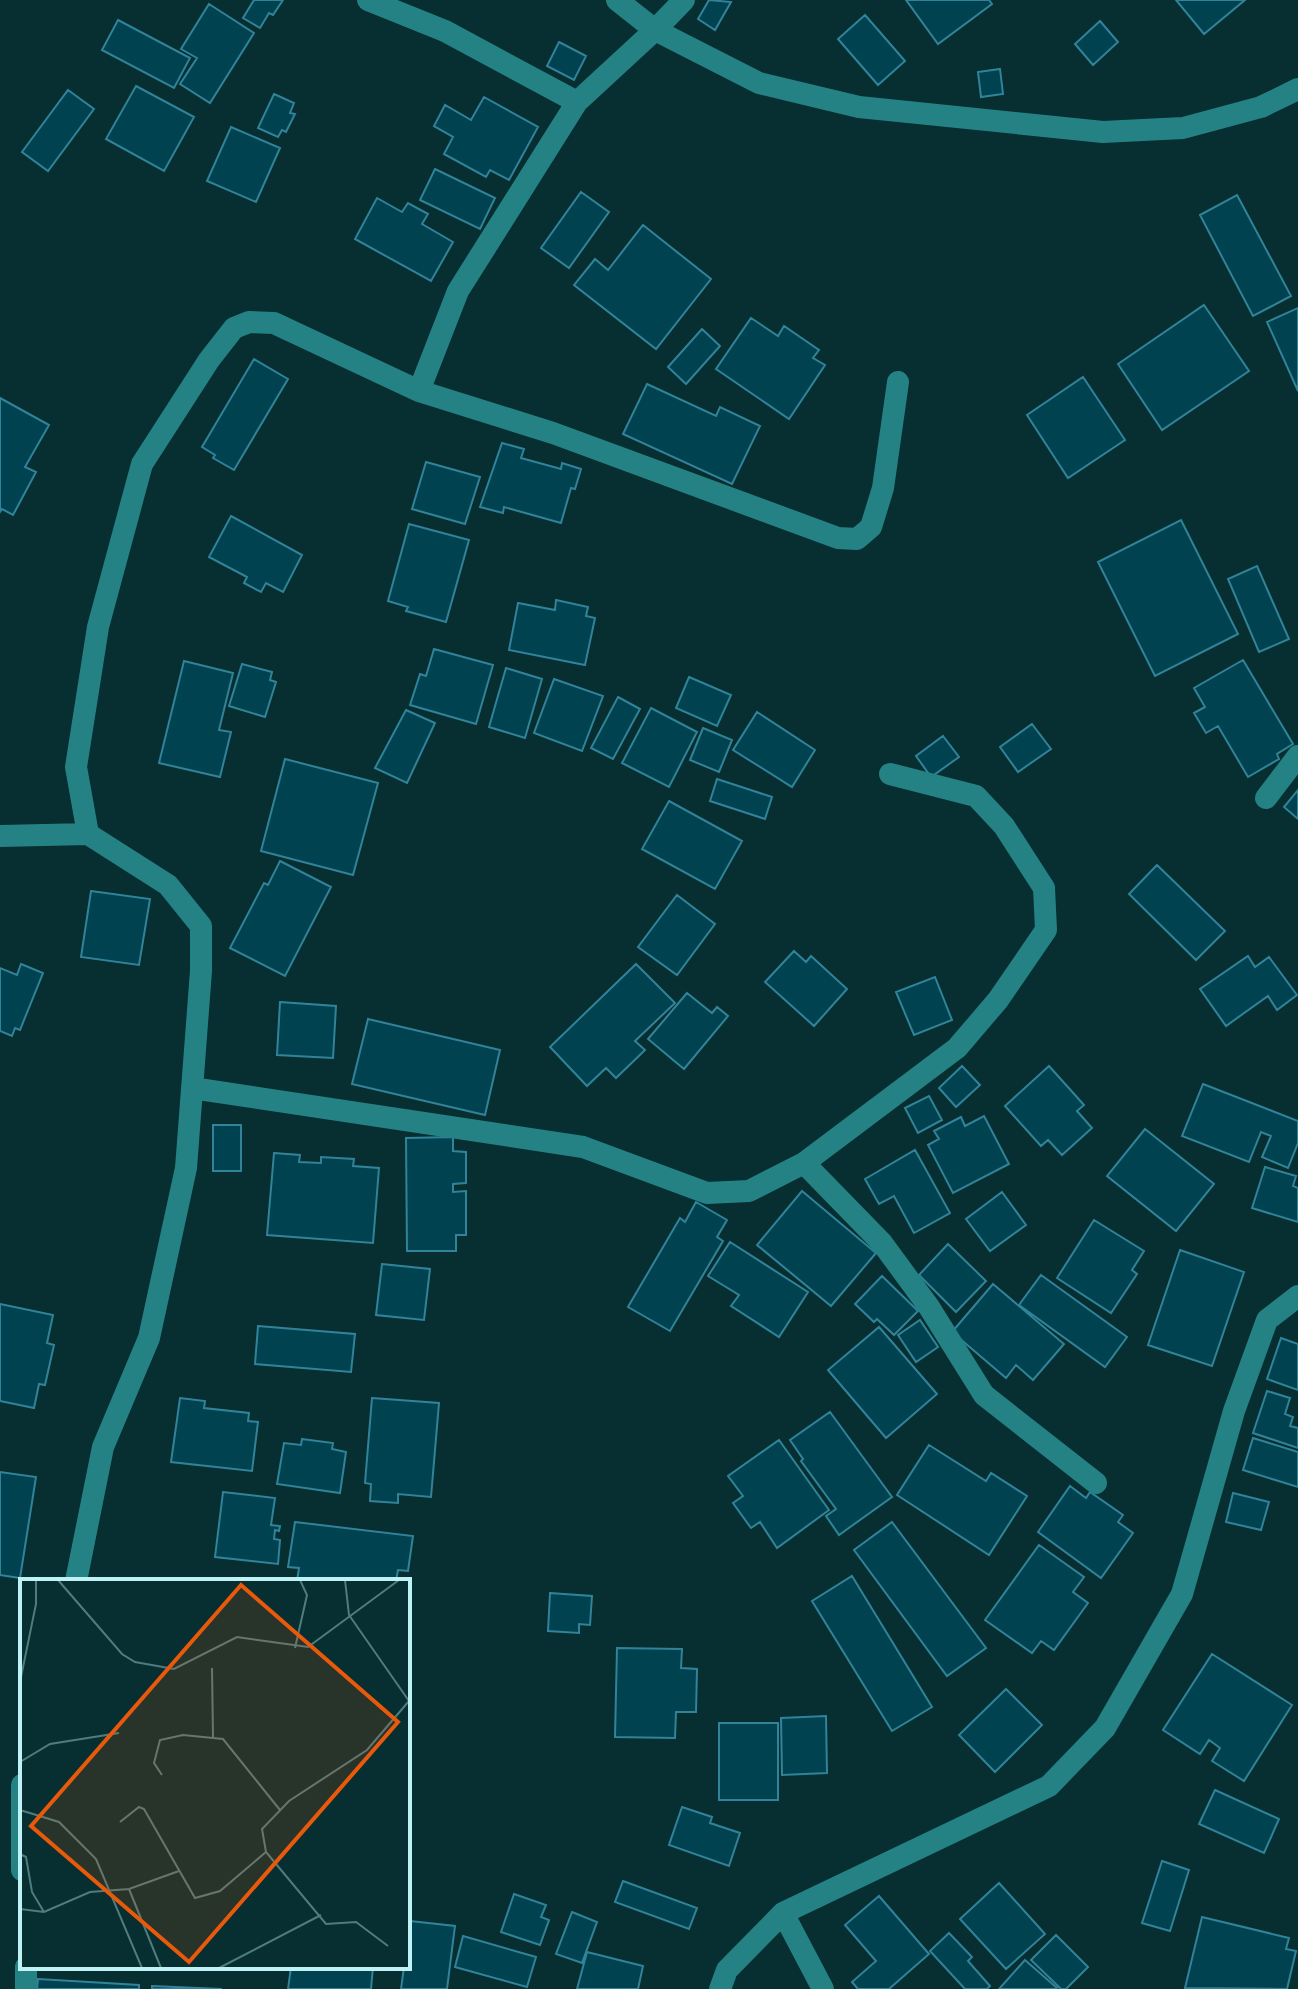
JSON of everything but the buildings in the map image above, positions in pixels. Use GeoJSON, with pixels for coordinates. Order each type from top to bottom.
{"type":"FeatureCollection","features":[{"type":"Feature","properties":{"kind":"street"},"geometry":{"type":"LineString","coordinates":[[368,0],[445,31],[577,102]]}},
{"type":"Feature","properties":{"kind":"street"},"geometry":{"type":"LineString","coordinates":[[617,0],[655,30],[759,83],[859,107],[1103,132],[1183,128],[1261,107],[1298,89]]}},
{"type":"Feature","properties":{"kind":"street"},"geometry":{"type":"LineString","coordinates":[[419,391],[458,291],[577,102],[684,0]]}},
{"type":"Feature","properties":{"kind":"street"},"geometry":{"type":"LineString","coordinates":[[88,834],[76,767],[98,627],[142,464],[209,360],[234,328],[249,322],[274,323],[419,391],[553,433],[838,538],[857,539],[871,527],[883,488],[898,382]]}},
{"type":"Feature","properties":{"kind":"street"},"geometry":{"type":"LineString","coordinates":[[1266,798],[1298,756]]}},
{"type":"Feature","properties":{"kind":"street"},"geometry":{"type":"LineString","coordinates":[[192,1088],[583,1147],[707,1193],[749,1191],[804,1163],[957,1048],[998,1000],[1046,930],[1044,888],[1004,826],[976,796],[890,774]]}},
{"type":"Feature","properties":{"kind":"street"},"geometry":{"type":"LineString","coordinates":[[0,836],[88,834],[168,885],[201,926],[201,971],[186,1168],[149,1338],[103,1447],[76,1579]]}},
{"type":"Feature","properties":{"kind":"street"},"geometry":{"type":"LineString","coordinates":[[804,1163],[882,1243],[929,1307],[984,1395],[1096,1483]]}},
{"type":"Feature","properties":{"kind":"street"},"geometry":{"type":"LineString","coordinates":[[720,1989],[727,1970],[783,1913],[1049,1786],[1105,1728],[1182,1594],[1234,1411],[1267,1320],[1298,1296]]}},
{"type":"Feature","properties":{"kind":"street"},"geometry":{"type":"LineString","coordinates":[[783,1913],[823,1989]]}}]}
